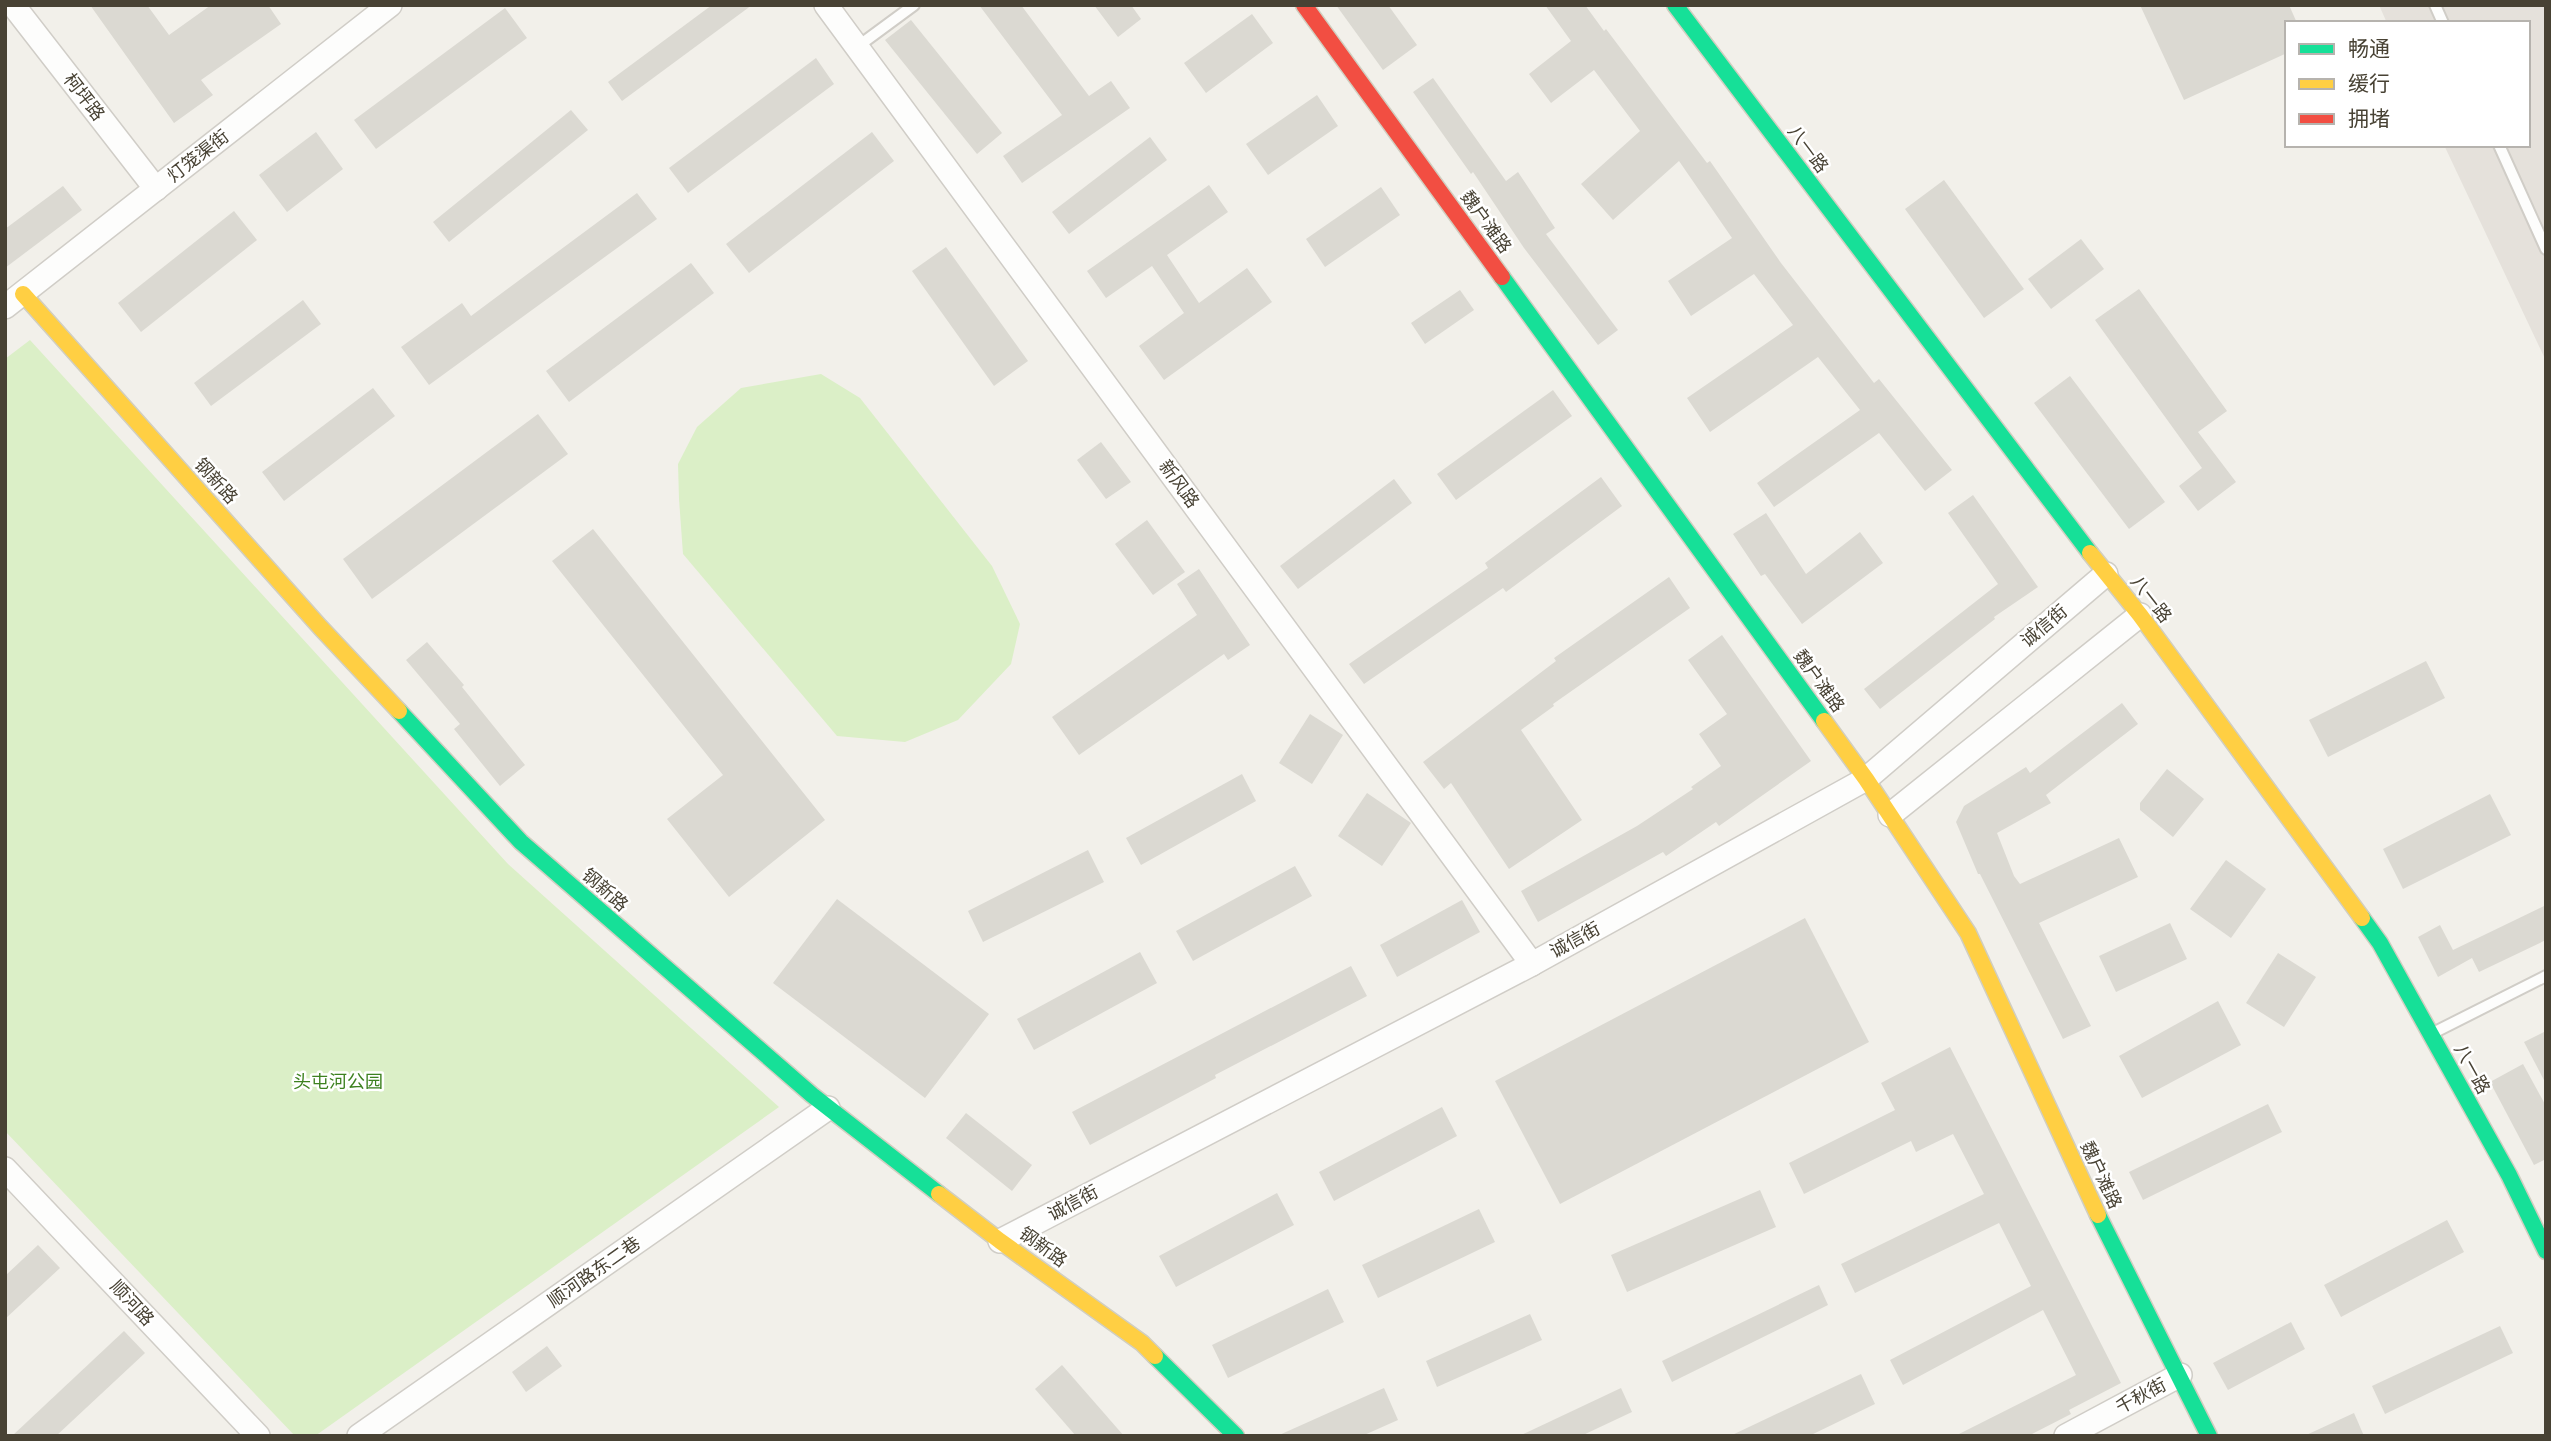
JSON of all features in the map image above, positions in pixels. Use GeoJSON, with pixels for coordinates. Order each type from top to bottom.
{"type":"FeatureCollection","features":[{"type":"Feature","properties":{"kind":"street","name":"柯坪路"},"geometry":{"type":"LineString","coordinates":[[13,5],[156,189]]}},
{"type":"Feature","properties":{"kind":"street","name":"灯笼渠街"},"geometry":{"type":"LineString","coordinates":[[14,300],[390,5]]}},
{"type":"Feature","properties":{"kind":"street","name":"新风路"},"geometry":{"type":"LineString","coordinates":[[826,5],[1532,964]]}},
{"type":"Feature","properties":{"kind":"street","name":"魏户滩路"},"geometry":{"type":"LineString","coordinates":[[1304,5],[1866,779],[1968,933],[2102,1224],[2209,1436]]}},
{"type":"Feature","properties":{"kind":"street","name":"八一路"},"geometry":{"type":"LineString","coordinates":[[1675,5],[2106,574],[2140,615],[2380,943],[2509,1175],[2546,1251]]}},
{"type":"Feature","properties":{"kind":"street","name":"钢新路"},"geometry":{"type":"LineString","coordinates":[[14,300],[521,842],[828,1108],[1000,1241],[1142,1343],[1236,1436]]}},
{"type":"Feature","properties":{"kind":"street","name":"诚信街"},"geometry":{"type":"LineString","coordinates":[[1000,1241],[1532,964],[1866,779],[2106,574]]}},
{"type":"Feature","properties":{"kind":"street"},"geometry":{"type":"LineString","coordinates":[[1890,815],[2140,615]]}},
{"type":"Feature","properties":{"kind":"street","name":"顺河路东二巷"},"geometry":{"type":"LineString","coordinates":[[359,1436],[828,1108]]}},
{"type":"Feature","properties":{"kind":"street","name":"顺河路"},"geometry":{"type":"LineString","coordinates":[[5,1170],[258,1436]]}},
{"type":"Feature","properties":{"kind":"street","name":"千秋街"},"geometry":{"type":"LineString","coordinates":[[2066,1436],[2180,1375]]}},
{"type":"Feature","properties":{"kind":"lane"},"geometry":{"type":"LineString","coordinates":[[857,47],[914,5]]}},
{"type":"Feature","properties":{"kind":"lane"},"geometry":{"type":"LineString","coordinates":[[2435,5],[2442,21]]}},
{"type":"Feature","properties":{"kind":"lane"},"geometry":{"type":"LineString","coordinates":[[2500,147],[2546,249]]}},
{"type":"Feature","properties":{"kind":"lane"},"geometry":{"type":"LineString","coordinates":[[2431,1034],[2546,976]]}},
{"type":"Feature","properties":{"kind":"shaded area"},"geometry":{"type":"Polygon","coordinates":[[[2379,5],[2546,5],[2546,361],[2445,147],[2530,147],[2530,21],[2386,21],[2379,5]]]}},
{"type":"Feature","properties":{"kind":"green space","name":"头屯河公园"},"geometry":{"type":"Polygon","coordinates":[[[30,340],[508,864],[779,1107],[315,1436],[295,1436],[5,1131],[5,359],[30,340]]]}},
{"type":"Feature","properties":{"kind":"green space"},"geometry":{"type":"Polygon","coordinates":[[[821,374],[860,398],[992,566],[1020,624],[1011,664],[958,720],[905,742],[837,736],[683,554],[678,464],[697,427],[741,388],[821,374]]]}},
{"type":"Feature","properties":{"kind":"building"},"geometry":{"type":"Polygon","coordinates":[[[90,5],[147,5],[169,35],[211,5],[268,5],[281,24],[201,80],[213,95],[174,123],[90,5]]]}},
{"type":"Feature","properties":{"kind":"building"},"geometry":{"type":"Polygon","coordinates":[[[712,5],[752,5],[622,101],[608,82],[712,5]]]}},
{"type":"Feature","properties":{"kind":"building"},"geometry":{"type":"Polygon","coordinates":[[[979,5],[1021,5],[1089,96],[1111,81],[1130,108],[1022,183],[1003,156],[1062,115],[979,5]]]}},
{"type":"Feature","properties":{"kind":"building"},"geometry":{"type":"Polygon","coordinates":[[[1094,5],[1131,5],[1141,19],[1118,37],[1094,5]]]}},
{"type":"Feature","properties":{"kind":"building"},"geometry":{"type":"Polygon","coordinates":[[[1336,5],[1388,5],[1417,45],[1383,70],[1336,5]]]}},
{"type":"Feature","properties":{"kind":"building"},"geometry":{"type":"Polygon","coordinates":[[[1545,5],[1585,5],[1707,163],[1710,161],[1781,263],[1874,383],[1879,379],[1952,470],[1925,491],[1879,433],[1774,507],[1757,483],[1860,410],[1818,357],[1710,432],[1687,398],[1793,325],[1754,274],[1691,316],[1668,281],[1732,238],[1679,161],[1613,220],[1581,184],[1640,131],[1594,70],[1551,103],[1529,74],[1571,41],[1545,5]]]}},
{"type":"Feature","properties":{"kind":"building"},"geometry":{"type":"Polygon","coordinates":[[[2140,5],[2289,5],[2296,21],[2285,21],[2285,54],[2184,100],[2140,5]]]}},
{"type":"Feature","properties":{"kind":"building"},"geometry":{"type":"Polygon","coordinates":[[[505,8],[527,38],[376,149],[354,120],[505,8]]]}},
{"type":"Feature","properties":{"kind":"building"},"geometry":{"type":"Polygon","coordinates":[[[1252,14],[1273,43],[1206,93],[1184,63],[1252,14]]]}},
{"type":"Feature","properties":{"kind":"building"},"geometry":{"type":"Polygon","coordinates":[[[911,20],[1002,133],[977,154],[885,40],[911,20]]]}},
{"type":"Feature","properties":{"kind":"building"},"geometry":{"type":"Polygon","coordinates":[[[816,58],[834,84],[688,193],[669,168],[816,58]]]}},
{"type":"Feature","properties":{"kind":"building"},"geometry":{"type":"Polygon","coordinates":[[[1433,78],[1506,181],[1518,172],[1555,228],[1546,234],[1618,330],[1598,345],[1524,248],[1473,172],[1471,174],[1413,92],[1433,78]]]}},
{"type":"Feature","properties":{"kind":"building"},"geometry":{"type":"Polygon","coordinates":[[[1317,95],[1338,126],[1268,175],[1246,144],[1317,95]]]}},
{"type":"Feature","properties":{"kind":"building"},"geometry":{"type":"Polygon","coordinates":[[[571,110],[588,130],[449,242],[433,222],[571,110]]]}},
{"type":"Feature","properties":{"kind":"building"},"geometry":{"type":"Polygon","coordinates":[[[316,132],[343,169],[287,212],[259,175],[316,132]]]}},
{"type":"Feature","properties":{"kind":"building"},"geometry":{"type":"Polygon","coordinates":[[[872,132],[894,161],[749,273],[726,244],[872,132]]]}},
{"type":"Feature","properties":{"kind":"building"},"geometry":{"type":"Polygon","coordinates":[[[1150,137],[1167,160],[1069,234],[1052,212],[1150,137]]]}},
{"type":"Feature","properties":{"kind":"building"},"geometry":{"type":"Polygon","coordinates":[[[1944,180],[2024,289],[1984,318],[1905,209],[1944,180]]]}},
{"type":"Feature","properties":{"kind":"building"},"geometry":{"type":"Polygon","coordinates":[[[1209,185],[1228,212],[1167,255],[1199,303],[1247,268],[1272,302],[1164,380],[1139,346],[1184,313],[1152,266],[1106,298],[1087,271],[1209,185]]]}},
{"type":"Feature","properties":{"kind":"building"},"geometry":{"type":"Polygon","coordinates":[[[63,186],[82,210],[5,268],[5,229],[63,186]]]}},
{"type":"Feature","properties":{"kind":"building"},"geometry":{"type":"Polygon","coordinates":[[[1381,187],[1400,215],[1325,267],[1306,239],[1381,187]]]}},
{"type":"Feature","properties":{"kind":"building"},"geometry":{"type":"Polygon","coordinates":[[[637,193],[657,219],[429,385],[401,347],[462,303],[471,316],[637,193]]]}},
{"type":"Feature","properties":{"kind":"building"},"geometry":{"type":"Polygon","coordinates":[[[234,211],[257,240],[141,332],[118,303],[234,211]]]}},
{"type":"Feature","properties":{"kind":"building"},"geometry":{"type":"Polygon","coordinates":[[[2081,239],[2104,269],[2051,309],[2028,279],[2081,239]]]}},
{"type":"Feature","properties":{"kind":"building"},"geometry":{"type":"Polygon","coordinates":[[[946,247],[1028,361],[994,386],[912,271],[946,247]]]}},
{"type":"Feature","properties":{"kind":"building"},"geometry":{"type":"Polygon","coordinates":[[[691,263],[714,293],[569,402],[546,371],[691,263]]]}},
{"type":"Feature","properties":{"kind":"building"},"geometry":{"type":"Polygon","coordinates":[[[2139,289],[2227,411],[2198,432],[2236,482],[2198,511],[2179,486],[2202,468],[2095,320],[2139,289]]]}},
{"type":"Feature","properties":{"kind":"building"},"geometry":{"type":"Polygon","coordinates":[[[1460,290],[1474,310],[1425,344],[1411,323],[1460,290]]]}},
{"type":"Feature","properties":{"kind":"building"},"geometry":{"type":"Polygon","coordinates":[[[303,300],[321,324],[211,406],[194,383],[303,300]]]}},
{"type":"Feature","properties":{"kind":"building"},"geometry":{"type":"Polygon","coordinates":[[[2070,376],[2165,502],[2129,529],[2034,403],[2070,376]]]}},
{"type":"Feature","properties":{"kind":"building"},"geometry":{"type":"Polygon","coordinates":[[[373,388],[395,416],[284,501],[262,472],[373,388]]]}},
{"type":"Feature","properties":{"kind":"building"},"geometry":{"type":"Polygon","coordinates":[[[1553,390],[1572,416],[1456,500],[1437,474],[1553,390]]]}},
{"type":"Feature","properties":{"kind":"building"},"geometry":{"type":"Polygon","coordinates":[[[538,414],[568,454],[372,599],[343,559],[538,414]]]}},
{"type":"Feature","properties":{"kind":"building"},"geometry":{"type":"Polygon","coordinates":[[[1101,442],[1131,482],[1106,499],[1077,460],[1101,442]]]}},
{"type":"Feature","properties":{"kind":"building"},"geometry":{"type":"Polygon","coordinates":[[[1601,477],[1622,506],[1506,592],[1503,588],[1364,684],[1349,664],[1488,568],[1485,563],[1601,477]]]}},
{"type":"Feature","properties":{"kind":"building"},"geometry":{"type":"Polygon","coordinates":[[[1394,479],[1412,503],[1298,589],[1280,566],[1394,479]]]}},
{"type":"Feature","properties":{"kind":"building"},"geometry":{"type":"Polygon","coordinates":[[[1973,495],[2038,587],[1994,617],[1995,619],[1880,709],[1864,689],[1998,584],[1948,513],[1973,495]]]}},
{"type":"Feature","properties":{"kind":"building"},"geometry":{"type":"Polygon","coordinates":[[[1766,513],[1806,574],[1860,532],[1883,563],[1802,624],[1765,574],[1761,576],[1733,534],[1766,513]]]}},
{"type":"Feature","properties":{"kind":"building"},"geometry":{"type":"Polygon","coordinates":[[[1147,520],[1185,572],[1153,595],[1115,544],[1147,520]]]}},
{"type":"Feature","properties":{"kind":"building"},"geometry":{"type":"Polygon","coordinates":[[[593,529],[825,820],[729,897],[667,819],[723,775],[552,561],[593,529]]]}},
{"type":"Feature","properties":{"kind":"building"},"geometry":{"type":"Polygon","coordinates":[[[1199,569],[1250,645],[1228,660],[1224,654],[1079,755],[1052,717],[1197,615],[1177,584],[1199,569]]]}},
{"type":"Feature","properties":{"kind":"building"},"geometry":{"type":"Polygon","coordinates":[[[1669,577],[1690,608],[1553,704],[1554,706],[1521,730],[1582,820],[1509,869],[1451,783],[1444,789],[1423,762],[1556,661],[1554,658],[1669,577]]]}},
{"type":"Feature","properties":{"kind":"building"},"geometry":{"type":"Polygon","coordinates":[[[1722,635],[1811,761],[1719,826],[1716,822],[1666,856],[1663,852],[1538,922],[1521,891],[1637,826],[1693,789],[1691,787],[1721,766],[1699,734],[1727,714],[1688,660],[1722,635]]]}},
{"type":"Feature","properties":{"kind":"building"},"geometry":{"type":"Polygon","coordinates":[[[427,642],[464,685],[462,687],[525,765],[500,786],[454,729],[460,724],[406,660],[427,642]]]}},
{"type":"Feature","properties":{"kind":"building"},"geometry":{"type":"Polygon","coordinates":[[[2426,661],[2445,698],[2328,757],[2309,720],[2426,661]]]}},
{"type":"Feature","properties":{"kind":"building"},"geometry":{"type":"Polygon","coordinates":[[[2122,703],[2138,724],[2046,795],[2051,803],[1997,833],[2014,876],[2020,884],[2119,838],[2138,877],[2039,923],[2091,1026],[2063,1039],[1978,874],[1956,822],[1964,806],[2026,767],[2030,773],[2122,703]]]}},
{"type":"Feature","properties":{"kind":"building"},"geometry":{"type":"Polygon","coordinates":[[[1310,714],[1343,735],[1312,784],[1279,763],[1310,714]]]}},
{"type":"Feature","properties":{"kind":"building"},"geometry":{"type":"Polygon","coordinates":[[[2167,769],[2204,799],[2173,837],[2140,810],[2140,803],[2167,769]]]}},
{"type":"Feature","properties":{"kind":"building"},"geometry":{"type":"Polygon","coordinates":[[[1242,774],[1256,801],[1141,865],[1126,838],[1242,774]]]}},
{"type":"Feature","properties":{"kind":"building"},"geometry":{"type":"Polygon","coordinates":[[[1367,793],[1411,823],[1382,866],[1338,836],[1367,793]]]}},
{"type":"Feature","properties":{"kind":"building"},"geometry":{"type":"Polygon","coordinates":[[[2490,794],[2511,835],[2403,889],[2383,849],[2490,794]]]}},
{"type":"Feature","properties":{"kind":"building"},"geometry":{"type":"Polygon","coordinates":[[[1088,850],[1104,882],[983,942],[968,911],[1088,850]]]}},
{"type":"Feature","properties":{"kind":"building"},"geometry":{"type":"Polygon","coordinates":[[[2226,860],[2266,889],[2231,938],[2190,909],[2226,860]]]}},
{"type":"Feature","properties":{"kind":"building"},"geometry":{"type":"Polygon","coordinates":[[[1295,866],[1312,896],[1193,961],[1176,931],[1295,866]]]}},
{"type":"Feature","properties":{"kind":"building"},"geometry":{"type":"Polygon","coordinates":[[[837,899],[989,1014],[925,1098],[773,983],[837,899]]]}},
{"type":"Feature","properties":{"kind":"building"},"geometry":{"type":"Polygon","coordinates":[[[1462,900],[1480,932],[1397,977],[1380,945],[1462,900]]]}},
{"type":"Feature","properties":{"kind":"building"},"geometry":{"type":"Polygon","coordinates":[[[2546,905],[2546,940],[2479,972],[2472,958],[2438,977],[2418,937],[2440,925],[2453,950],[2546,905]]]}},
{"type":"Feature","properties":{"kind":"building"},"geometry":{"type":"Polygon","coordinates":[[[1805,918],[1869,1042],[1560,1204],[1495,1081],[1805,918]]]}},
{"type":"Feature","properties":{"kind":"building"},"geometry":{"type":"Polygon","coordinates":[[[2170,923],[2187,959],[2116,992],[2099,956],[2170,923]]]}},
{"type":"Feature","properties":{"kind":"building"},"geometry":{"type":"Polygon","coordinates":[[[1140,952],[1157,983],[1034,1050],[1017,1019],[1140,952]]]}},
{"type":"Feature","properties":{"kind":"building"},"geometry":{"type":"Polygon","coordinates":[[[2278,953],[2316,977],[2284,1027],[2246,1003],[2278,953]]]}},
{"type":"Feature","properties":{"kind":"building"},"geometry":{"type":"Polygon","coordinates":[[[1351,966],[1367,996],[1215,1075],[1216,1078],[1090,1145],[1072,1112],[1351,966]]]}},
{"type":"Feature","properties":{"kind":"building"},"geometry":{"type":"Polygon","coordinates":[[[2218,1001],[2241,1045],[2142,1098],[2119,1056],[2218,1001]]]}},
{"type":"Feature","properties":{"kind":"building"},"geometry":{"type":"Polygon","coordinates":[[[2546,1031],[2546,1084],[2524,1042],[2546,1031]]]}},
{"type":"Feature","properties":{"kind":"building"},"geometry":{"type":"Polygon","coordinates":[[[1950,1047],[2121,1383],[2069,1410],[2071,1414],[2028,1436],[1955,1436],[2076,1375],[2043,1310],[1903,1385],[1890,1360],[2031,1286],[1999,1223],[1855,1293],[1841,1264],[1984,1194],[1953,1134],[1916,1152],[1911,1141],[1804,1194],[1789,1163],[1895,1110],[1881,1083],[1950,1047]]]}},
{"type":"Feature","properties":{"kind":"building"},"geometry":{"type":"Polygon","coordinates":[[[2523,1064],[2546,1106],[2546,1159],[2534,1165],[2490,1082],[2523,1064]]]}},
{"type":"Feature","properties":{"kind":"building"},"geometry":{"type":"Polygon","coordinates":[[[2268,1104],[2282,1132],[2143,1200],[2129,1172],[2268,1104]]]}},
{"type":"Feature","properties":{"kind":"building"},"geometry":{"type":"Polygon","coordinates":[[[1442,1107],[1457,1136],[1334,1201],[1319,1172],[1442,1107]]]}},
{"type":"Feature","properties":{"kind":"building"},"geometry":{"type":"Polygon","coordinates":[[[966,1113],[1032,1165],[1012,1191],[946,1138],[966,1113]]]}},
{"type":"Feature","properties":{"kind":"building"},"geometry":{"type":"Polygon","coordinates":[[[1760,1190],[1776,1227],[1627,1292],[1611,1255],[1760,1190]]]}},
{"type":"Feature","properties":{"kind":"building"},"geometry":{"type":"Polygon","coordinates":[[[1277,1193],[1294,1225],[1176,1287],[1159,1256],[1277,1193]]]}},
{"type":"Feature","properties":{"kind":"building"},"geometry":{"type":"Polygon","coordinates":[[[1479,1209],[1495,1242],[1378,1298],[1362,1265],[1479,1209]]]}},
{"type":"Feature","properties":{"kind":"building"},"geometry":{"type":"Polygon","coordinates":[[[2447,1220],[2464,1252],[2341,1317],[2324,1285],[2447,1220]]]}},
{"type":"Feature","properties":{"kind":"building"},"geometry":{"type":"Polygon","coordinates":[[[38,1245],[60,1268],[5,1319],[5,1276],[38,1245]]]}},
{"type":"Feature","properties":{"kind":"building"},"geometry":{"type":"Polygon","coordinates":[[[1819,1285],[1828,1305],[1672,1382],[1662,1361],[1819,1285]]]}},
{"type":"Feature","properties":{"kind":"building"},"geometry":{"type":"Polygon","coordinates":[[[1328,1289],[1344,1322],[1228,1378],[1212,1345],[1328,1289]]]}},
{"type":"Feature","properties":{"kind":"building"},"geometry":{"type":"Polygon","coordinates":[[[1530,1314],[1542,1340],[1437,1387],[1426,1361],[1530,1314]]]}},
{"type":"Feature","properties":{"kind":"building"},"geometry":{"type":"Polygon","coordinates":[[[2291,1322],[2305,1349],[2228,1390],[2213,1363],[2291,1322]]]}},
{"type":"Feature","properties":{"kind":"building"},"geometry":{"type":"Polygon","coordinates":[[[2500,1326],[2513,1353],[2385,1414],[2372,1386],[2500,1326]]]}},
{"type":"Feature","properties":{"kind":"building"},"geometry":{"type":"Polygon","coordinates":[[[124,1331],[145,1353],[56,1436],[12,1436],[124,1331]]]}},
{"type":"Feature","properties":{"kind":"building"},"geometry":{"type":"Polygon","coordinates":[[[547,1346],[562,1366],[526,1392],[512,1372],[547,1346]]]}},
{"type":"Feature","properties":{"kind":"building"},"geometry":{"type":"Polygon","coordinates":[[[1062,1365],[1124,1436],[1076,1436],[1035,1389],[1062,1365]]]}},
{"type":"Feature","properties":{"kind":"building"},"geometry":{"type":"Polygon","coordinates":[[[1861,1374],[1875,1404],[1809,1436],[1730,1436],[1861,1374]]]}},
{"type":"Feature","properties":{"kind":"building"},"geometry":{"type":"Polygon","coordinates":[[[1384,1388],[1398,1420],[1362,1436],[1277,1436],[1384,1388]]]}},
{"type":"Feature","properties":{"kind":"building"},"geometry":{"type":"Polygon","coordinates":[[[1621,1388],[1632,1412],[1581,1436],[1519,1436],[1621,1388]]]}},
{"type":"Feature","properties":{"kind":"building"},"geometry":{"type":"Polygon","coordinates":[[[2354,1413],[2364,1436],[2304,1436],[2354,1413]]]}},
{"type":"Feature","properties":{"kind":"traffic: fast"},"geometry":{"type":"LineString","coordinates":[[1675,5],[2090,553]]}},
{"type":"Feature","properties":{"kind":"traffic: fast"},"geometry":{"type":"LineString","coordinates":[[1502,277],[1824,721]]}},
{"type":"Feature","properties":{"kind":"traffic: fast"},"geometry":{"type":"LineString","coordinates":[[399,711],[521,842],[812,1095],[939,1194]]}},
{"type":"Feature","properties":{"kind":"traffic: fast"},"geometry":{"type":"LineString","coordinates":[[2362,918],[2380,943],[2509,1175],[2546,1251]]}},
{"type":"Feature","properties":{"kind":"traffic: fast"},"geometry":{"type":"LineString","coordinates":[[2098,1215],[2209,1436]]}},
{"type":"Feature","properties":{"kind":"traffic: fast"},"geometry":{"type":"LineString","coordinates":[[1155,1356],[1236,1436]]}},
{"type":"Feature","properties":{"kind":"traffic: slow"},"geometry":{"type":"LineString","coordinates":[[23,294],[320,627],[399,711]]}},
{"type":"Feature","properties":{"kind":"traffic: slow"},"geometry":{"type":"LineString","coordinates":[[2090,553],[2140,615],[2362,918]]}},
{"type":"Feature","properties":{"kind":"traffic: slow"},"geometry":{"type":"LineString","coordinates":[[1824,721],[1866,779],[1968,933],[2098,1215]]}},
{"type":"Feature","properties":{"kind":"traffic: slow"},"geometry":{"type":"LineString","coordinates":[[939,1194],[1142,1343],[1155,1356]]}},
{"type":"Feature","properties":{"kind":"traffic: jam"},"geometry":{"type":"LineString","coordinates":[[1304,5],[1502,277]]}}]}
